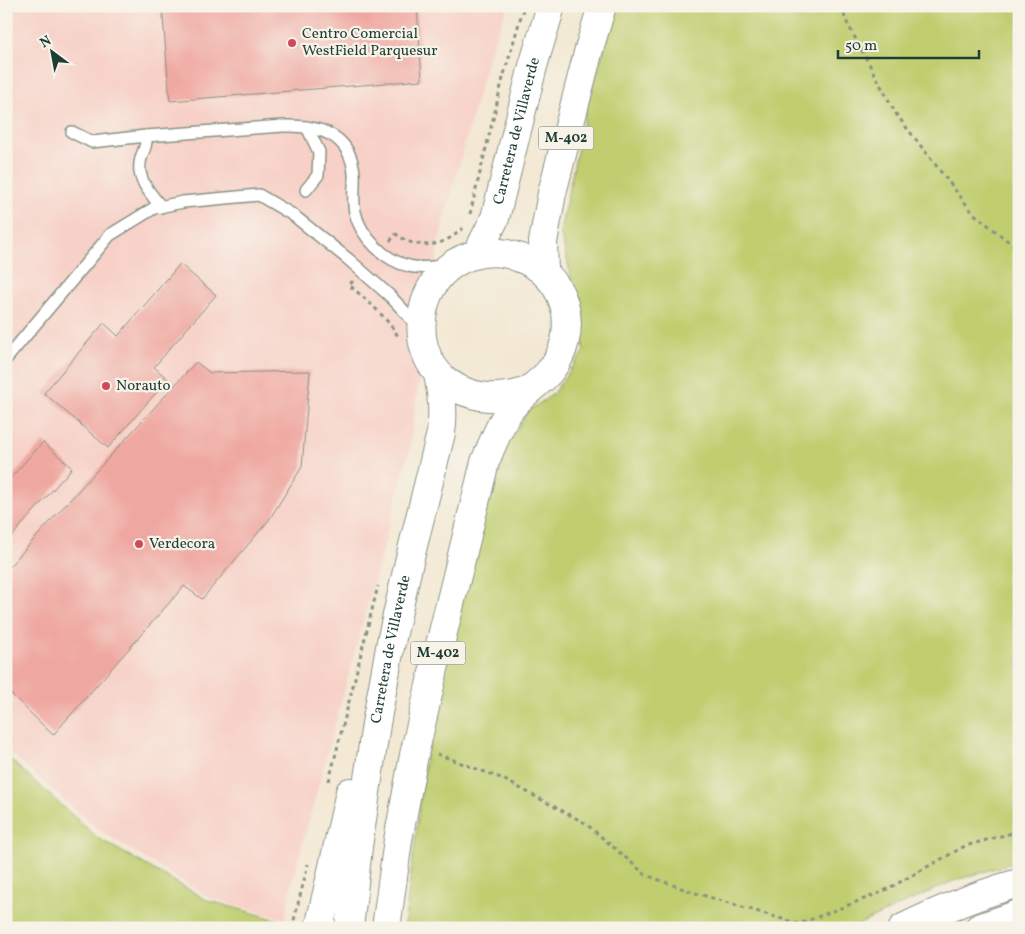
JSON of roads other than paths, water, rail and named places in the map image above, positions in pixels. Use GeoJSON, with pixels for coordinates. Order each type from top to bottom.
{"type":"FeatureCollection","features":[{"type":"Feature","properties":{"kind":"highway","name":"Carretera de Villaverde"},"geometry":{"type":"LineString","coordinates":[[477,254],[495,218],[551,6]]}},
{"type":"Feature","properties":{"kind":"highway","name":"M-402"},"geometry":{"type":"LineString","coordinates":[[544,272],[544,242],[550,202],[589,49],[602,6]]}},
{"type":"Feature","properties":{"kind":"highway"},"geometry":{"type":"LineString","coordinates":[[477,254],[512,255],[534,264],[544,272],[558,289],[563,300],[567,331],[566,341],[561,354],[543,379],[527,391],[518,394],[499,398],[480,396],[470,394],[454,386],[438,374],[428,359],[422,341],[411,338],[430,290],[442,272],[450,265],[477,254]]}},
{"type":"Feature","properties":{"kind":"highway","name":"Carretera de Villaverde"},"geometry":{"type":"LineString","coordinates":[[350,928],[358,847],[376,724],[399,601],[441,433],[443,412],[438,374]]}},
{"type":"Feature","properties":{"kind":"highway","name":"M-402"},"geometry":{"type":"LineString","coordinates":[[386,928],[398,840],[414,756],[485,462],[509,411],[527,391]]}},
{"type":"Feature","properties":{"kind":"highway"},"geometry":{"type":"LineString","coordinates":[[319,928],[352,783],[384,681]]}},
{"type":"Feature","properties":{"kind":"highway"},"geometry":{"type":"LineString","coordinates":[[903,928],[925,917],[979,896],[1019,883]]}},
{"type":"Feature","properties":{"kind":"highway"},"geometry":{"type":"LineString","coordinates":[[979,928],[1019,914]]}},
{"type":"Feature","properties":{"kind":"lane"},"geometry":{"type":"LineString","coordinates":[[72,132],[92,142],[283,126],[320,129],[336,138],[348,153],[354,171],[353,200],[357,220],[372,244],[387,256],[402,264],[428,267],[450,265]]}},
{"type":"Feature","properties":{"kind":"lane"},"geometry":{"type":"LineString","coordinates":[[306,190],[318,175],[319,152],[307,127]]}},
{"type":"Feature","properties":{"kind":"lane"},"geometry":{"type":"LineString","coordinates":[[146,136],[147,145],[140,161],[141,179],[161,207]]}},
{"type":"Feature","properties":{"kind":"lane"},"geometry":{"type":"LineString","coordinates":[[6,358],[110,234],[154,208],[184,202],[259,195],[293,215],[390,296],[407,314],[411,338]]}},
{"type":"Feature","properties":{"kind":"place","name":"Centro Comercial WestField Parquesur"},"geometry":{"type":"Point","coordinates":[292,43]}},
{"type":"Feature","properties":{"kind":"place","name":"Norauto"},"geometry":{"type":"Point","coordinates":[106,386]}},
{"type":"Feature","properties":{"kind":"place","name":"Verdecora"},"geometry":{"type":"Point","coordinates":[139,544]}}]}
